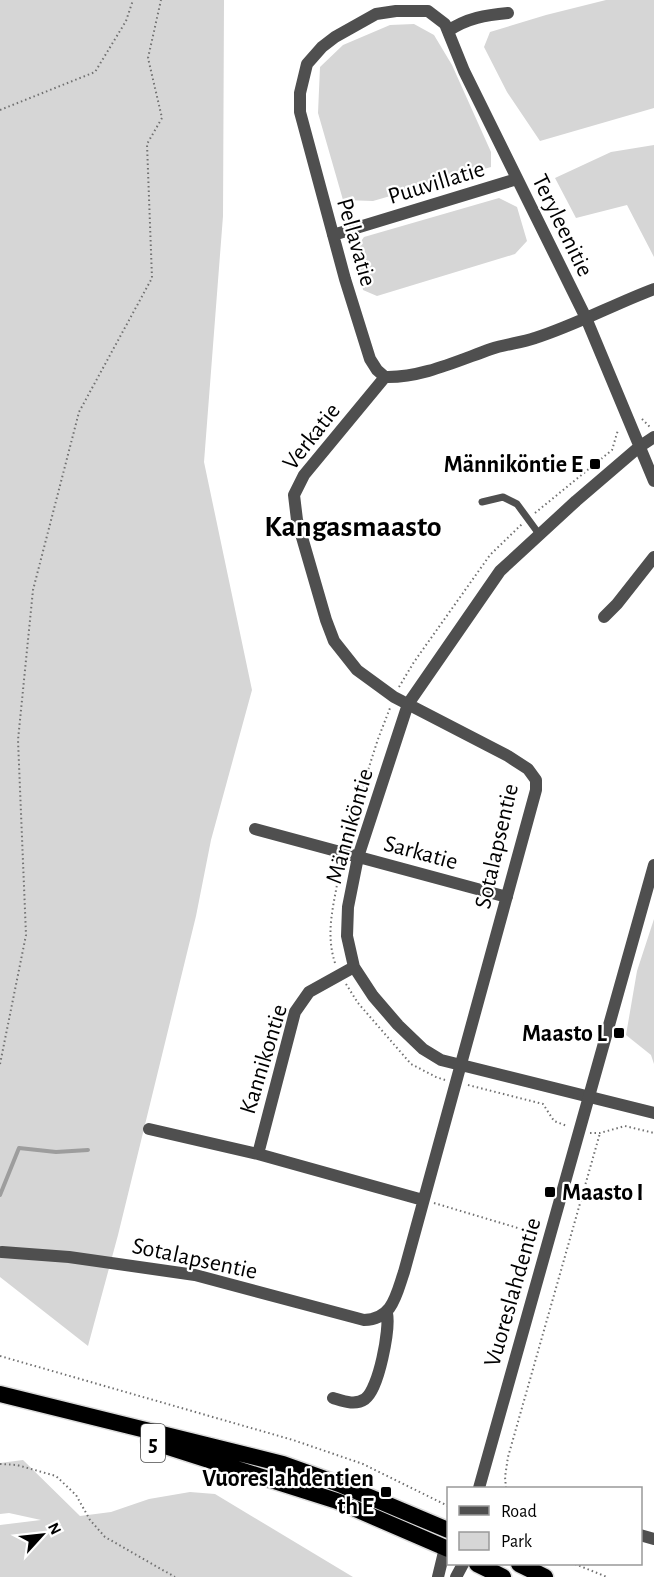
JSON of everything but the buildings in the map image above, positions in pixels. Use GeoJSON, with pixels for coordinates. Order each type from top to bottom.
{"type":"FeatureCollection","features":[{"type":"Feature","properties":{"kind":"highway","name":"5"},"geometry":{"type":"LineString","coordinates":[[0,1394],[283,1464],[339,1484],[447,1530]]}},
{"type":"Feature","properties":{"kind":"highway","name":"5"},"geometry":{"type":"LineString","coordinates":[[66,1412],[190,1456],[337,1501],[447,1546]]}},
{"type":"Feature","properties":{"kind":"highway"},"geometry":{"type":"LineString","coordinates":[[481,1565],[503,1577]]}},
{"type":"Feature","properties":{"kind":"highway"},"geometry":{"type":"LineString","coordinates":[[523,1565],[545,1577]]}},
{"type":"Feature","properties":{"kind":"street","name":"Pellavatie"},"geometry":{"type":"LineString","coordinates":[[385,377],[370,359],[300,112],[300,93],[307,64],[328,42],[376,14],[396,11],[428,11],[447,28]]}},
{"type":"Feature","properties":{"kind":"street"},"geometry":{"type":"LineString","coordinates":[[447,28],[483,15],[508,13]]}},
{"type":"Feature","properties":{"kind":"street","name":"Teryleenitie"},"geometry":{"type":"LineString","coordinates":[[447,28],[464,71],[586,318],[654,481]]}},
{"type":"Feature","properties":{"kind":"street","name":"Puuvillatie"},"geometry":{"type":"LineString","coordinates":[[333,235],[517,179]]}},
{"type":"Feature","properties":{"kind":"street"},"geometry":{"type":"LineString","coordinates":[[385,377],[411,375],[497,347],[534,338],[654,289]]}},
{"type":"Feature","properties":{"kind":"street","name":"Verkatie"},"geometry":{"type":"LineString","coordinates":[[385,377],[304,475],[294,495],[293,504],[334,641],[357,670],[394,697],[408,704]]}},
{"type":"Feature","properties":{"kind":"street"},"geometry":{"type":"LineString","coordinates":[[539,534],[639,447],[654,437]]}},
{"type":"Feature","properties":{"kind":"street","name":"Männiköntie"},"geometry":{"type":"LineString","coordinates":[[539,534],[500,571],[408,704],[358,857],[348,907],[347,936],[354,967],[373,996],[398,1026],[423,1049],[441,1060],[654,1113]]}},
{"type":"Feature","properties":{"kind":"street"},"geometry":{"type":"LineString","coordinates":[[604,617],[654,557]]}},
{"type":"Feature","properties":{"kind":"street","name":"Sotalapsentie"},"geometry":{"type":"LineString","coordinates":[[2,1252],[69,1257],[195,1275],[364,1320],[381,1316],[394,1302],[536,790],[536,780],[528,769],[508,756],[408,704]]}},
{"type":"Feature","properties":{"kind":"street","name":"Sarkatie"},"geometry":{"type":"LineString","coordinates":[[255,829],[507,897]]}},
{"type":"Feature","properties":{"kind":"street","name":"Vuoreslahdentie"},"geometry":{"type":"LineString","coordinates":[[479,1487],[654,865]]}},
{"type":"Feature","properties":{"kind":"street","name":"Kannikontie"},"geometry":{"type":"LineString","coordinates":[[258,1154],[295,1012],[309,992],[354,967]]}},
{"type":"Feature","properties":{"kind":"street"},"geometry":{"type":"LineString","coordinates":[[149,1129],[258,1154],[423,1200]]}},
{"type":"Feature","properties":{"kind":"street"},"geometry":{"type":"LineString","coordinates":[[333,1398],[348,1403],[357,1403],[373,1391],[387,1333],[381,1316]]}},
{"type":"Feature","properties":{"kind":"street"},"geometry":{"type":"LineString","coordinates":[[438,1577],[447,1549]]}},
{"type":"Feature","properties":{"kind":"lane"},"geometry":{"type":"LineString","coordinates":[[482,502],[503,497],[517,504],[539,534]]}},
{"type":"Feature","properties":{"kind":"path"},"geometry":{"type":"LineString","coordinates":[[0,110],[95,72],[126,21],[133,0]]}},
{"type":"Feature","properties":{"kind":"path"},"geometry":{"type":"LineString","coordinates":[[0,1064],[26,935],[18,740],[33,590],[79,412],[152,278],[147,144],[162,118],[148,58],[161,0]]}},
{"type":"Feature","properties":{"kind":"path"},"geometry":{"type":"LineString","coordinates":[[405,676],[394,697],[378,739],[342,853],[329,929],[332,952],[339,974],[358,1003],[411,1064],[436,1077],[543,1104],[554,1120],[593,1134],[625,1126],[654,1133]]}},
{"type":"Feature","properties":{"kind":"path"},"geometry":{"type":"LineString","coordinates":[[506,1487],[508,1457],[600,1133]]}},
{"type":"Feature","properties":{"kind":"path"},"geometry":{"type":"LineString","coordinates":[[423,1200],[548,1238]]}},
{"type":"Feature","properties":{"kind":"path"},"geometry":{"type":"LineString","coordinates":[[0,1356],[323,1450],[363,1464],[447,1506]]}},
{"type":"Feature","properties":{"kind":"path"},"geometry":{"type":"LineString","coordinates":[[0,1464],[16,1465],[56,1476],[76,1496],[90,1520],[105,1537],[175,1577]]}},
{"type":"Feature","properties":{"kind":"path"},"geometry":{"type":"LineString","coordinates":[[580,1565],[607,1577]]}},
{"type":"Feature","properties":{"kind":"green space"},"geometry":{"type":"Polygon","coordinates":[[[0,0],[224,0],[223,216],[204,462],[252,690],[211,840],[196,916],[118,1235],[88,1346],[0,1277],[0,0]]]}},
{"type":"Feature","properties":{"kind":"green space"},"geometry":{"type":"Polygon","coordinates":[[[606,0],[654,0],[654,108],[540,141],[507,92],[484,47],[490,32],[606,0]]]}},
{"type":"Feature","properties":{"kind":"green space"},"geometry":{"type":"Polygon","coordinates":[[[414,24],[434,35],[452,65],[491,152],[491,167],[373,201],[343,200],[318,113],[320,67],[343,45],[390,25],[414,24]]]}},
{"type":"Feature","properties":{"kind":"green space"},"geometry":{"type":"Polygon","coordinates":[[[654,145],[654,257],[627,205],[576,218],[555,178],[611,152],[654,145]]]}},
{"type":"Feature","properties":{"kind":"green space"},"geometry":{"type":"Polygon","coordinates":[[[499,198],[517,207],[527,241],[515,254],[377,296],[363,290],[357,247],[364,237],[499,198]]]}},
{"type":"Feature","properties":{"kind":"green space"},"geometry":{"type":"Polygon","coordinates":[[[654,919],[654,1064],[651,1055],[626,1035],[637,971],[654,919]]]}},
{"type":"Feature","properties":{"kind":"green space"},"geometry":{"type":"Polygon","coordinates":[[[23,1460],[80,1516],[111,1512],[149,1499],[190,1492],[215,1494],[353,1577],[0,1577],[0,1525],[41,1520],[9,1513],[0,1514],[0,1463],[23,1460]]]}},
{"type":"Feature","properties":{"kind":"waterway"},"geometry":{"type":"LineString","coordinates":[[0,1195],[19,1148],[56,1152],[88,1150]]}},
{"type":"Feature","properties":{"kind":"place","name":"Männiköntie E"},"geometry":{"type":"Point","coordinates":[595,464]}},
{"type":"Feature","properties":{"kind":"place","name":"Maasto L"},"geometry":{"type":"Point","coordinates":[619,1033]}},
{"type":"Feature","properties":{"kind":"place","name":"Maasto I"},"geometry":{"type":"Point","coordinates":[550,1192]}},
{"type":"Feature","properties":{"kind":"place","name":"Vuoreslahdentien th E"},"geometry":{"type":"Point","coordinates":[386,1492]}},
{"type":"Feature","properties":{"kind":"district","name":"Kangasmaasto"},"geometry":{"type":"Point","coordinates":[353,526]}}]}
